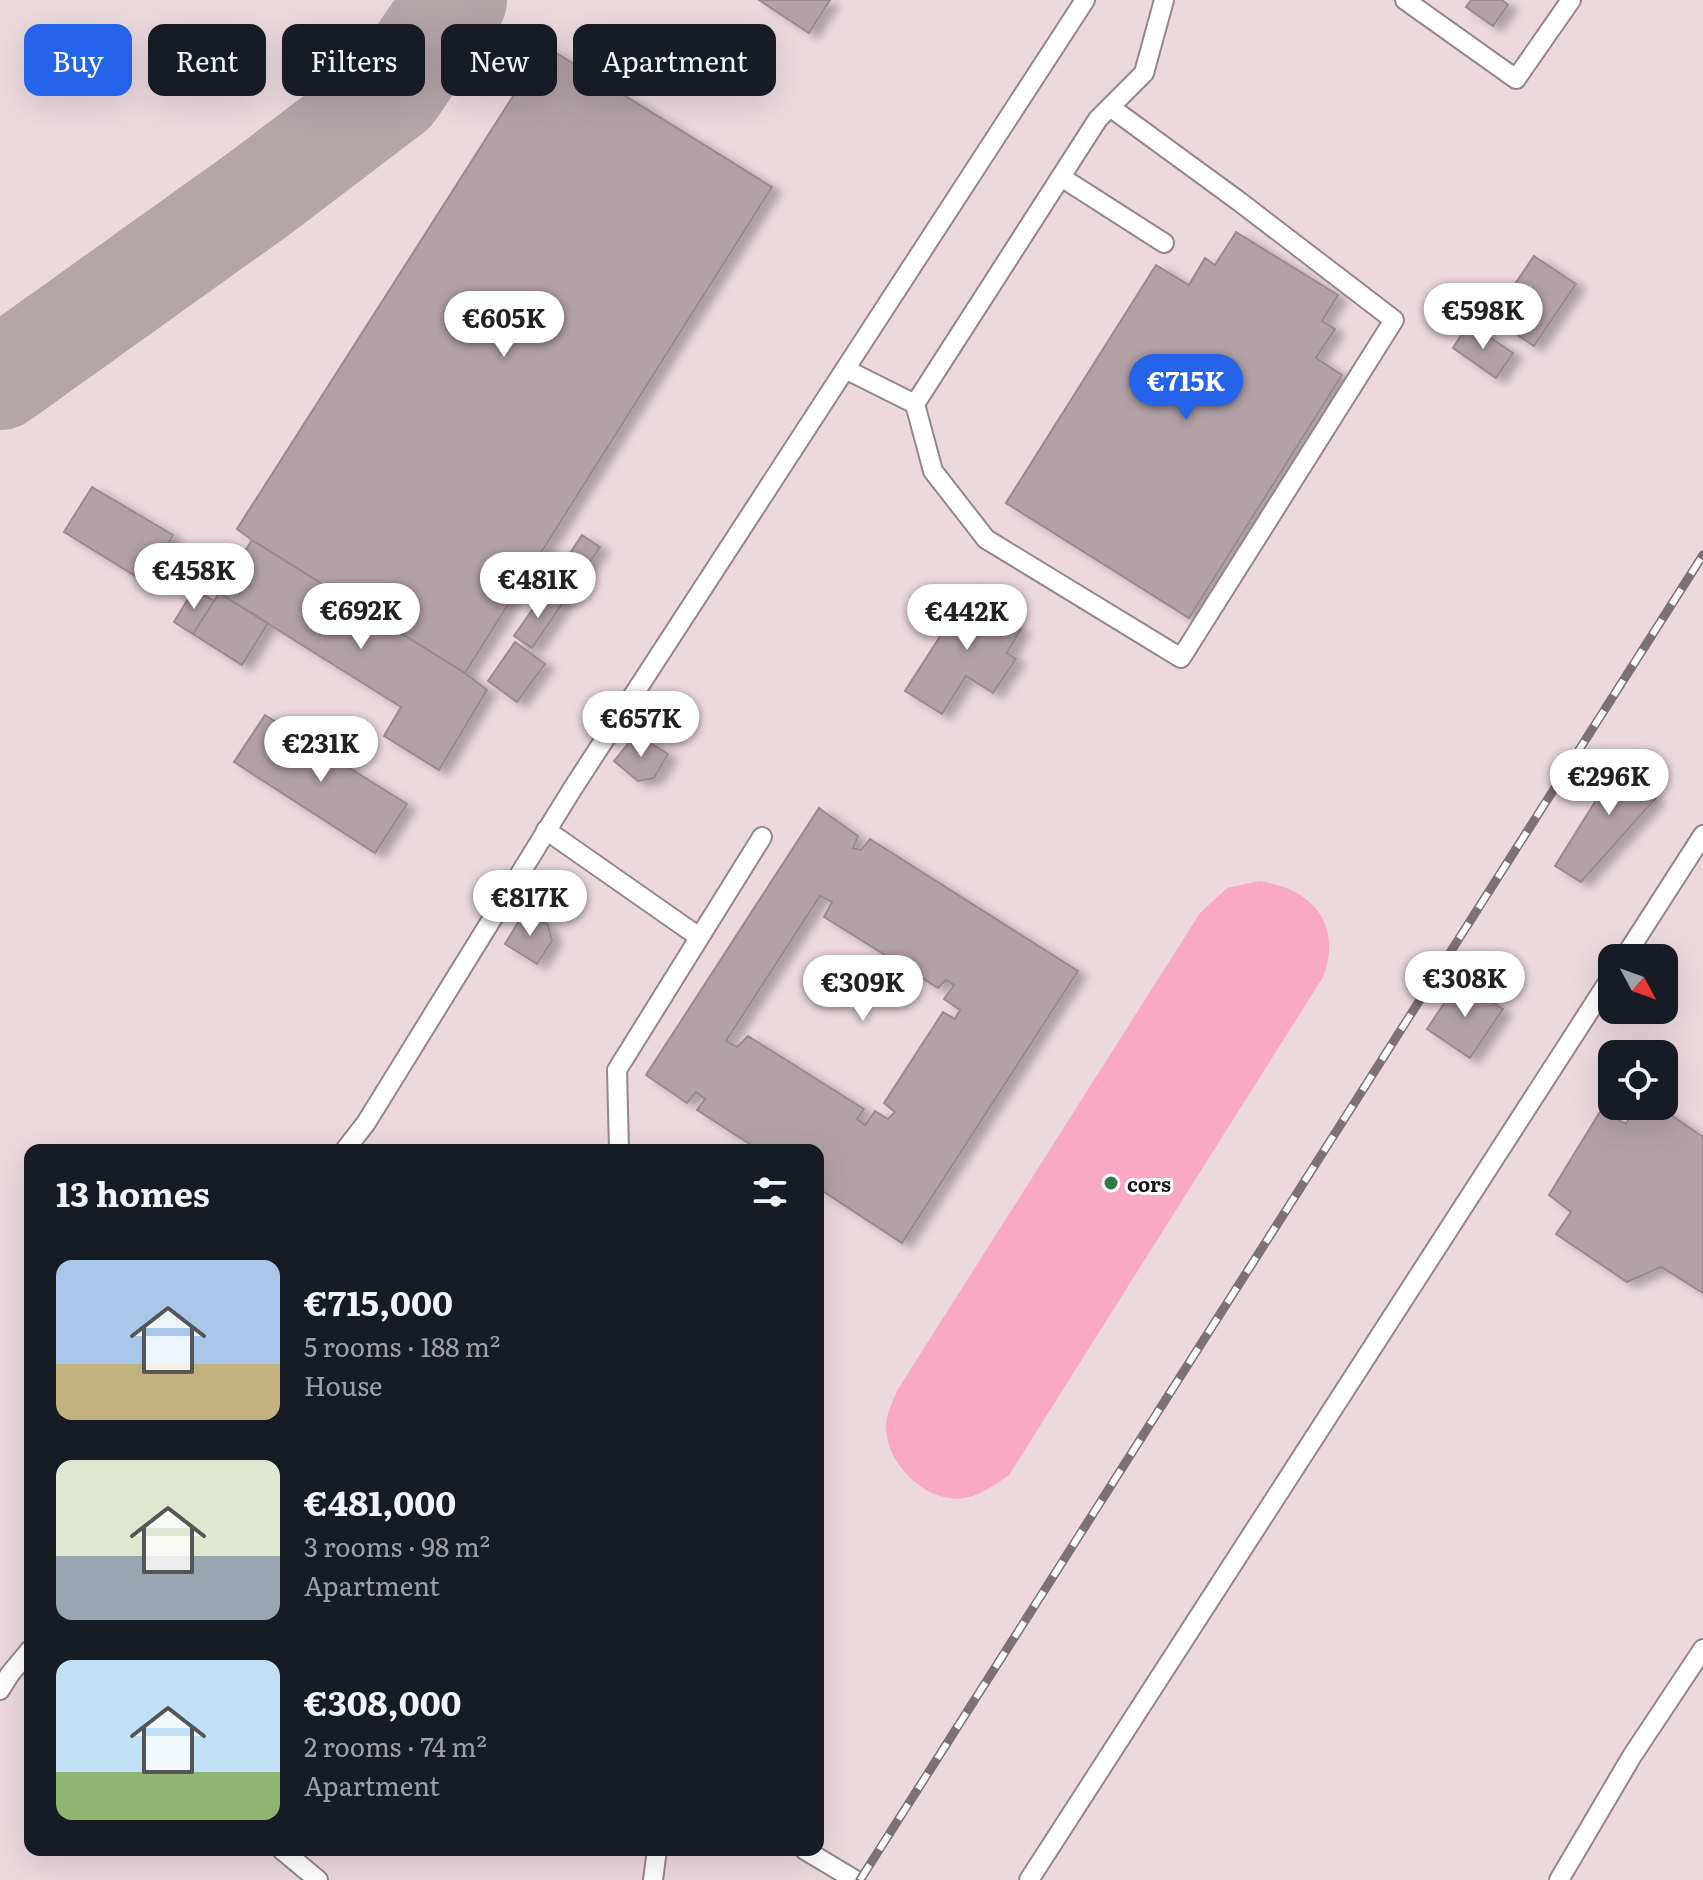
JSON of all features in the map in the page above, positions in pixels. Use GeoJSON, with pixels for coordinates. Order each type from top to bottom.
{"type":"FeatureCollection","features":[{"type":"Feature","properties":{"kind":"lane"},"geometry":{"type":"LineString","coordinates":[[350,1144],[366,1123],[546,830],[1085,0]]}},
{"type":"Feature","properties":{"kind":"lane"},"geometry":{"type":"LineString","coordinates":[[1110,107],[1394,320],[1181,658],[986,539],[933,471],[915,404],[1098,119],[1110,107],[1144,73],[1164,0]]}},
{"type":"Feature","properties":{"kind":"lane"},"geometry":{"type":"LineString","coordinates":[[1405,0],[1516,79],[1571,0]]}},
{"type":"Feature","properties":{"kind":"lane"},"geometry":{"type":"LineString","coordinates":[[1061,177],[1164,243]]}},
{"type":"Feature","properties":{"kind":"lane"},"geometry":{"type":"LineString","coordinates":[[845,369],[915,404]]}},
{"type":"Feature","properties":{"kind":"lane"},"geometry":{"type":"LineString","coordinates":[[546,830],[699,937]]}},
{"type":"Feature","properties":{"kind":"lane"},"geometry":{"type":"LineString","coordinates":[[1633,944],[1703,835]]}},
{"type":"Feature","properties":{"kind":"lane"},"geometry":{"type":"LineString","coordinates":[[619,1144],[617,1070],[762,837]]}},
{"type":"Feature","properties":{"kind":"lane"},"geometry":{"type":"LineString","coordinates":[[1029,1880],[1598,998]]}},
{"type":"Feature","properties":{"kind":"lane"},"geometry":{"type":"LineString","coordinates":[[1559,1880],[1632,1756],[1703,1649]]}},
{"type":"Feature","properties":{"kind":"lane"},"geometry":{"type":"LineString","coordinates":[[0,1690],[24,1657]]}},
{"type":"Feature","properties":{"kind":"lane"},"geometry":{"type":"LineString","coordinates":[[289,1856],[318,1880]]}},
{"type":"Feature","properties":{"kind":"lane"},"geometry":{"type":"LineString","coordinates":[[653,1880],[656,1856]]}},
{"type":"Feature","properties":{"kind":"lane"},"geometry":{"type":"LineString","coordinates":[[815,1856],[855,1880]]}},
{"type":"Feature","properties":{"kind":"shaded area","name":"cors"},"geometry":{"type":"Polygon","coordinates":[[[1259,881],[1294,892],[1308,900],[1318,912],[1326,925],[1329,941],[1323,977],[1009,1475],[983,1492],[965,1498],[937,1495],[925,1489],[903,1470],[889,1444],[886,1421],[898,1389],[1200,913],[1227,888],[1259,881]]]}},
{"type":"Feature","properties":{"kind":"building"},"geometry":{"type":"Polygon","coordinates":[[[759,0],[830,0],[809,33],[759,0]]]}},
{"type":"Feature","properties":{"kind":"building"},"geometry":{"type":"Polygon","coordinates":[[[1471,0],[1502,0],[1508,5],[1493,26],[1466,7],[1471,0]]]}},
{"type":"Feature","properties":{"kind":"building"},"geometry":{"type":"Polygon","coordinates":[[[557,53],[573,63],[573,96],[625,96],[772,187],[465,673],[237,529],[513,96],[557,96],[557,53]]]}},
{"type":"Feature","properties":{"kind":"building"},"geometry":{"type":"Polygon","coordinates":[[[1236,232],[1338,295],[1322,321],[1335,329],[1316,358],[1342,375],[1189,618],[1006,503],[1156,265],[1189,285],[1205,258],[1215,265],[1236,232]]]}},
{"type":"Feature","properties":{"kind":"building"},"geometry":{"type":"Polygon","coordinates":[[[1534,256],[1576,284],[1534,346],[1492,318],[1534,256]]]}},
{"type":"Feature","properties":{"kind":"building"},"geometry":{"type":"Polygon","coordinates":[[[1469,323],[1513,353],[1496,378],[1453,348],[1469,323]]]}},
{"type":"Feature","properties":{"kind":"building"},"geometry":{"type":"Polygon","coordinates":[[[92,487],[173,535],[145,582],[64,532],[92,487]]]}},
{"type":"Feature","properties":{"kind":"building"},"geometry":{"type":"Polygon","coordinates":[[[582,535],[600,547],[562,604],[544,593],[582,535]]]}},
{"type":"Feature","properties":{"kind":"building"},"geometry":{"type":"Polygon","coordinates":[[[252,540],[465,673],[487,690],[439,770],[384,736],[401,707],[219,593],[252,540]]]}},
{"type":"Feature","properties":{"kind":"building"},"geometry":{"type":"Polygon","coordinates":[[[972,587],[1009,611],[1005,618],[1021,629],[1007,653],[1016,659],[993,693],[966,676],[942,714],[905,691],[972,587]]]}},
{"type":"Feature","properties":{"kind":"building"},"geometry":{"type":"Polygon","coordinates":[[[194,589],[214,601],[193,634],[174,622],[194,589]]]}},
{"type":"Feature","properties":{"kind":"building"},"geometry":{"type":"Polygon","coordinates":[[[219,593],[268,623],[242,665],[193,634],[219,593]]]}},
{"type":"Feature","properties":{"kind":"building"},"geometry":{"type":"Polygon","coordinates":[[[544,593],[562,604],[532,648],[514,636],[544,593]]]}},
{"type":"Feature","properties":{"kind":"building"},"geometry":{"type":"Polygon","coordinates":[[[515,642],[545,664],[517,702],[488,681],[515,642]]]}},
{"type":"Feature","properties":{"kind":"building"},"geometry":{"type":"Polygon","coordinates":[[[265,715],[407,804],[375,853],[234,762],[265,715]]]}},
{"type":"Feature","properties":{"kind":"building"},"geometry":{"type":"Polygon","coordinates":[[[636,734],[668,754],[654,778],[638,781],[614,761],[636,734]]]}},
{"type":"Feature","properties":{"kind":"building"},"geometry":{"type":"Polygon","coordinates":[[[1637,750],[1645,752],[1650,760],[1639,787],[1656,798],[1581,882],[1555,866],[1621,760],[1626,754],[1637,750]]]}},
{"type":"Feature","properties":{"kind":"building"},"geometry":{"type":"Polygon","coordinates":[[[819,808],[858,836],[853,848],[861,850],[870,839],[1078,971],[902,1243],[824,1192],[824,1144],[750,1144],[697,1110],[705,1099],[696,1092],[687,1103],[646,1075],[819,808]],[[820,896],[726,1041],[737,1047],[748,1036],[864,1109],[857,1119],[865,1125],[875,1111],[888,1119],[895,1112],[884,1103],[943,1012],[955,1019],[960,1010],[944,999],[954,985],[946,980],[938,988],[824,917],[832,902],[820,896]]]}},
{"type":"Feature","properties":{"kind":"building"},"geometry":{"type":"Polygon","coordinates":[[[525,911],[548,925],[552,941],[537,964],[505,944],[525,911]]]}},
{"type":"Feature","properties":{"kind":"building"},"geometry":{"type":"Polygon","coordinates":[[[1459,981],[1503,1009],[1470,1058],[1427,1029],[1459,981]]]}},
{"type":"Feature","properties":{"kind":"building"},"geometry":{"type":"Polygon","coordinates":[[[1598,1115],[1598,1120],[1619,1120],[1626,1124],[1628,1120],[1678,1120],[1703,1137],[1703,1293],[1661,1267],[1627,1282],[1556,1234],[1571,1212],[1549,1195],[1598,1115]]]}},
{"type":"Feature","properties":{"kind":"taxiway"},"geometry":{"type":"LineString","coordinates":[[0,379],[260,193],[393,92],[456,0]]}},
{"type":"Feature","properties":{"kind":"railway"},"geometry":{"type":"LineString","coordinates":[[860,1880],[1703,555]]}},
{"type":"Feature","properties":{"kind":"place","name":"cors"},"geometry":{"type":"Point","coordinates":[1111,1183]}}]}
